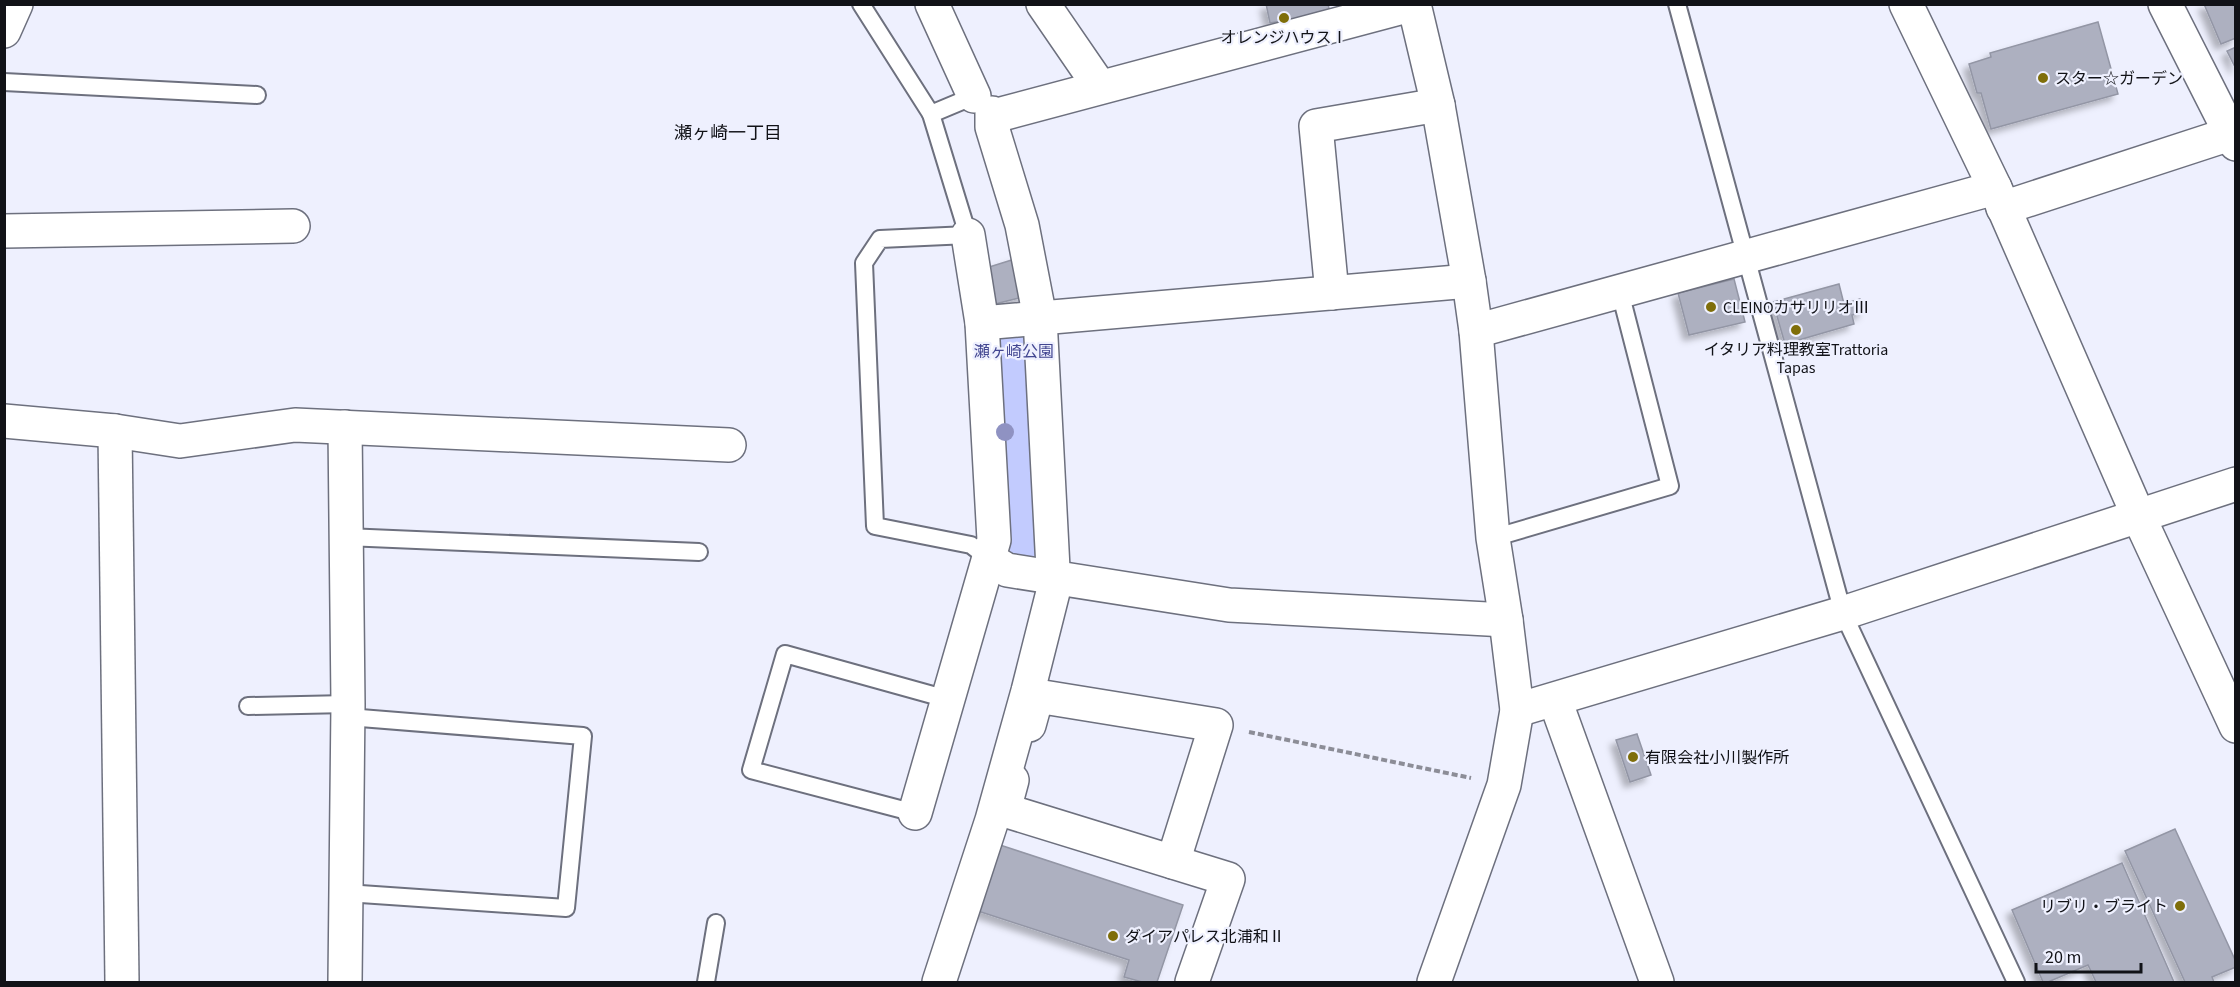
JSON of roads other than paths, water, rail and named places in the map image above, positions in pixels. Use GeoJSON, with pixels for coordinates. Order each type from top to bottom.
{"type":"FeatureCollection","features":[{"type":"Feature","properties":{"kind":"street"},"geometry":{"type":"LineString","coordinates":[[4,31],[16,4]]}},
{"type":"Feature","properties":{"kind":"street"},"geometry":{"type":"LineString","coordinates":[[932,4],[993,127],[1022,225],[1040,318],[1054,588],[992,820],[939,982]]}},
{"type":"Feature","properties":{"kind":"street"},"geometry":{"type":"LineString","coordinates":[[1043,4],[1100,87]]}},
{"type":"Feature","properties":{"kind":"street"},"geometry":{"type":"LineString","coordinates":[[983,105],[993,116],[1414,4],[1438,105],[1469,281],[1476,332],[1493,538],[1517,710],[1504,784],[1434,982]]}},
{"type":"Feature","properties":{"kind":"street"},"geometry":{"type":"LineString","coordinates":[[1906,4],[1999,198],[2138,515],[2235,726]]}},
{"type":"Feature","properties":{"kind":"street"},"geometry":{"type":"LineString","coordinates":[[1476,332],[1747,257],[1999,198],[2233,139],[2165,4]]}},
{"type":"Feature","properties":{"kind":"street"},"geometry":{"type":"LineString","coordinates":[[1332,293],[1316,126],[1438,105]]}},
{"type":"Feature","properties":{"kind":"street"},"geometry":{"type":"LineString","coordinates":[[4,231],[293,226]]}},
{"type":"Feature","properties":{"kind":"street"},"geometry":{"type":"LineString","coordinates":[[915,813],[994,540],[982,322],[968,235]]}},
{"type":"Feature","properties":{"kind":"street"},"geometry":{"type":"LineString","coordinates":[[982,322],[1469,281]]}},
{"type":"Feature","properties":{"kind":"street"},"geometry":{"type":"LineString","coordinates":[[4,421],[115,431],[180,441],[295,425],[729,445]]}},
{"type":"Feature","properties":{"kind":"street"},"geometry":{"type":"LineString","coordinates":[[345,427],[348,710],[345,982]]}},
{"type":"Feature","properties":{"kind":"street"},"geometry":{"type":"LineString","coordinates":[[115,431],[122,982]]}},
{"type":"Feature","properties":{"kind":"street"},"geometry":{"type":"LineString","coordinates":[[1517,710],[1843,613],[2235,484]]}},
{"type":"Feature","properties":{"kind":"street"},"geometry":{"type":"LineString","coordinates":[[989,559],[1007,570],[1229,605],[1506,620]]}},
{"type":"Feature","properties":{"kind":"street"},"geometry":{"type":"LineString","coordinates":[[1173,862],[1216,725],[1037,696],[1004,810],[1228,879],[1192,982]]}},
{"type":"Feature","properties":{"kind":"street"},"geometry":{"type":"LineString","coordinates":[[1555,700],[1658,982]]}},
{"type":"Feature","properties":{"kind":"lane"},"geometry":{"type":"LineString","coordinates":[[861,4],[931,114],[968,235],[880,239],[864,263],[875,526],[971,545],[989,559]]}},
{"type":"Feature","properties":{"kind":"lane"},"geometry":{"type":"LineString","coordinates":[[1677,4],[1843,613],[2016,982]]}},
{"type":"Feature","properties":{"kind":"lane"},"geometry":{"type":"LineString","coordinates":[[4,82],[257,96]]}},
{"type":"Feature","properties":{"kind":"lane"},"geometry":{"type":"LineString","coordinates":[[931,114],[983,105]]}},
{"type":"Feature","properties":{"kind":"lane"},"geometry":{"type":"LineString","coordinates":[[1493,538],[1670,486],[1620,292]]}},
{"type":"Feature","properties":{"kind":"lane"},"geometry":{"type":"LineString","coordinates":[[346,537],[699,552]]}},
{"type":"Feature","properties":{"kind":"lane"},"geometry":{"type":"LineString","coordinates":[[915,813],[751,770],[785,654],[947,699]]}},
{"type":"Feature","properties":{"kind":"lane"},"geometry":{"type":"LineString","coordinates":[[248,706],[348,710],[583,736],[566,908],[346,893]]}},
{"type":"Feature","properties":{"kind":"lane"},"geometry":{"type":"LineString","coordinates":[[706,982],[716,923]]}},
{"type":"Feature","properties":{"kind":"place","name":"オレンジハウスⅠ"},"geometry":{"type":"Point","coordinates":[1284,18]}},
{"type":"Feature","properties":{"kind":"place","name":"スター☆ガーデン"},"geometry":{"type":"Point","coordinates":[2043,78]}},
{"type":"Feature","properties":{"kind":"place","name":"CLEINOカサリリオⅢ"},"geometry":{"type":"Point","coordinates":[1711,307]}},
{"type":"Feature","properties":{"kind":"place","name":"イタリア料理教室Trattoria Tapas"},"geometry":{"type":"Point","coordinates":[1796,330]}},
{"type":"Feature","properties":{"kind":"place","name":"有限会社小川製作所"},"geometry":{"type":"Point","coordinates":[1633,757]}},
{"type":"Feature","properties":{"kind":"place","name":"リブリ・ブライト"},"geometry":{"type":"Point","coordinates":[2180,906]}},
{"type":"Feature","properties":{"kind":"place","name":"ダイアパレス北浦和Ⅱ"},"geometry":{"type":"Point","coordinates":[1113,936]}},
{"type":"Feature","properties":{"kind":"district","name":"瀬ヶ崎一丁目"},"geometry":{"type":"Point","coordinates":[728,133]}},
{"type":"Feature","properties":{"kind":"park label","name":"瀬ヶ崎公園"},"geometry":{"type":"Point","coordinates":[1014,351]}}]}
